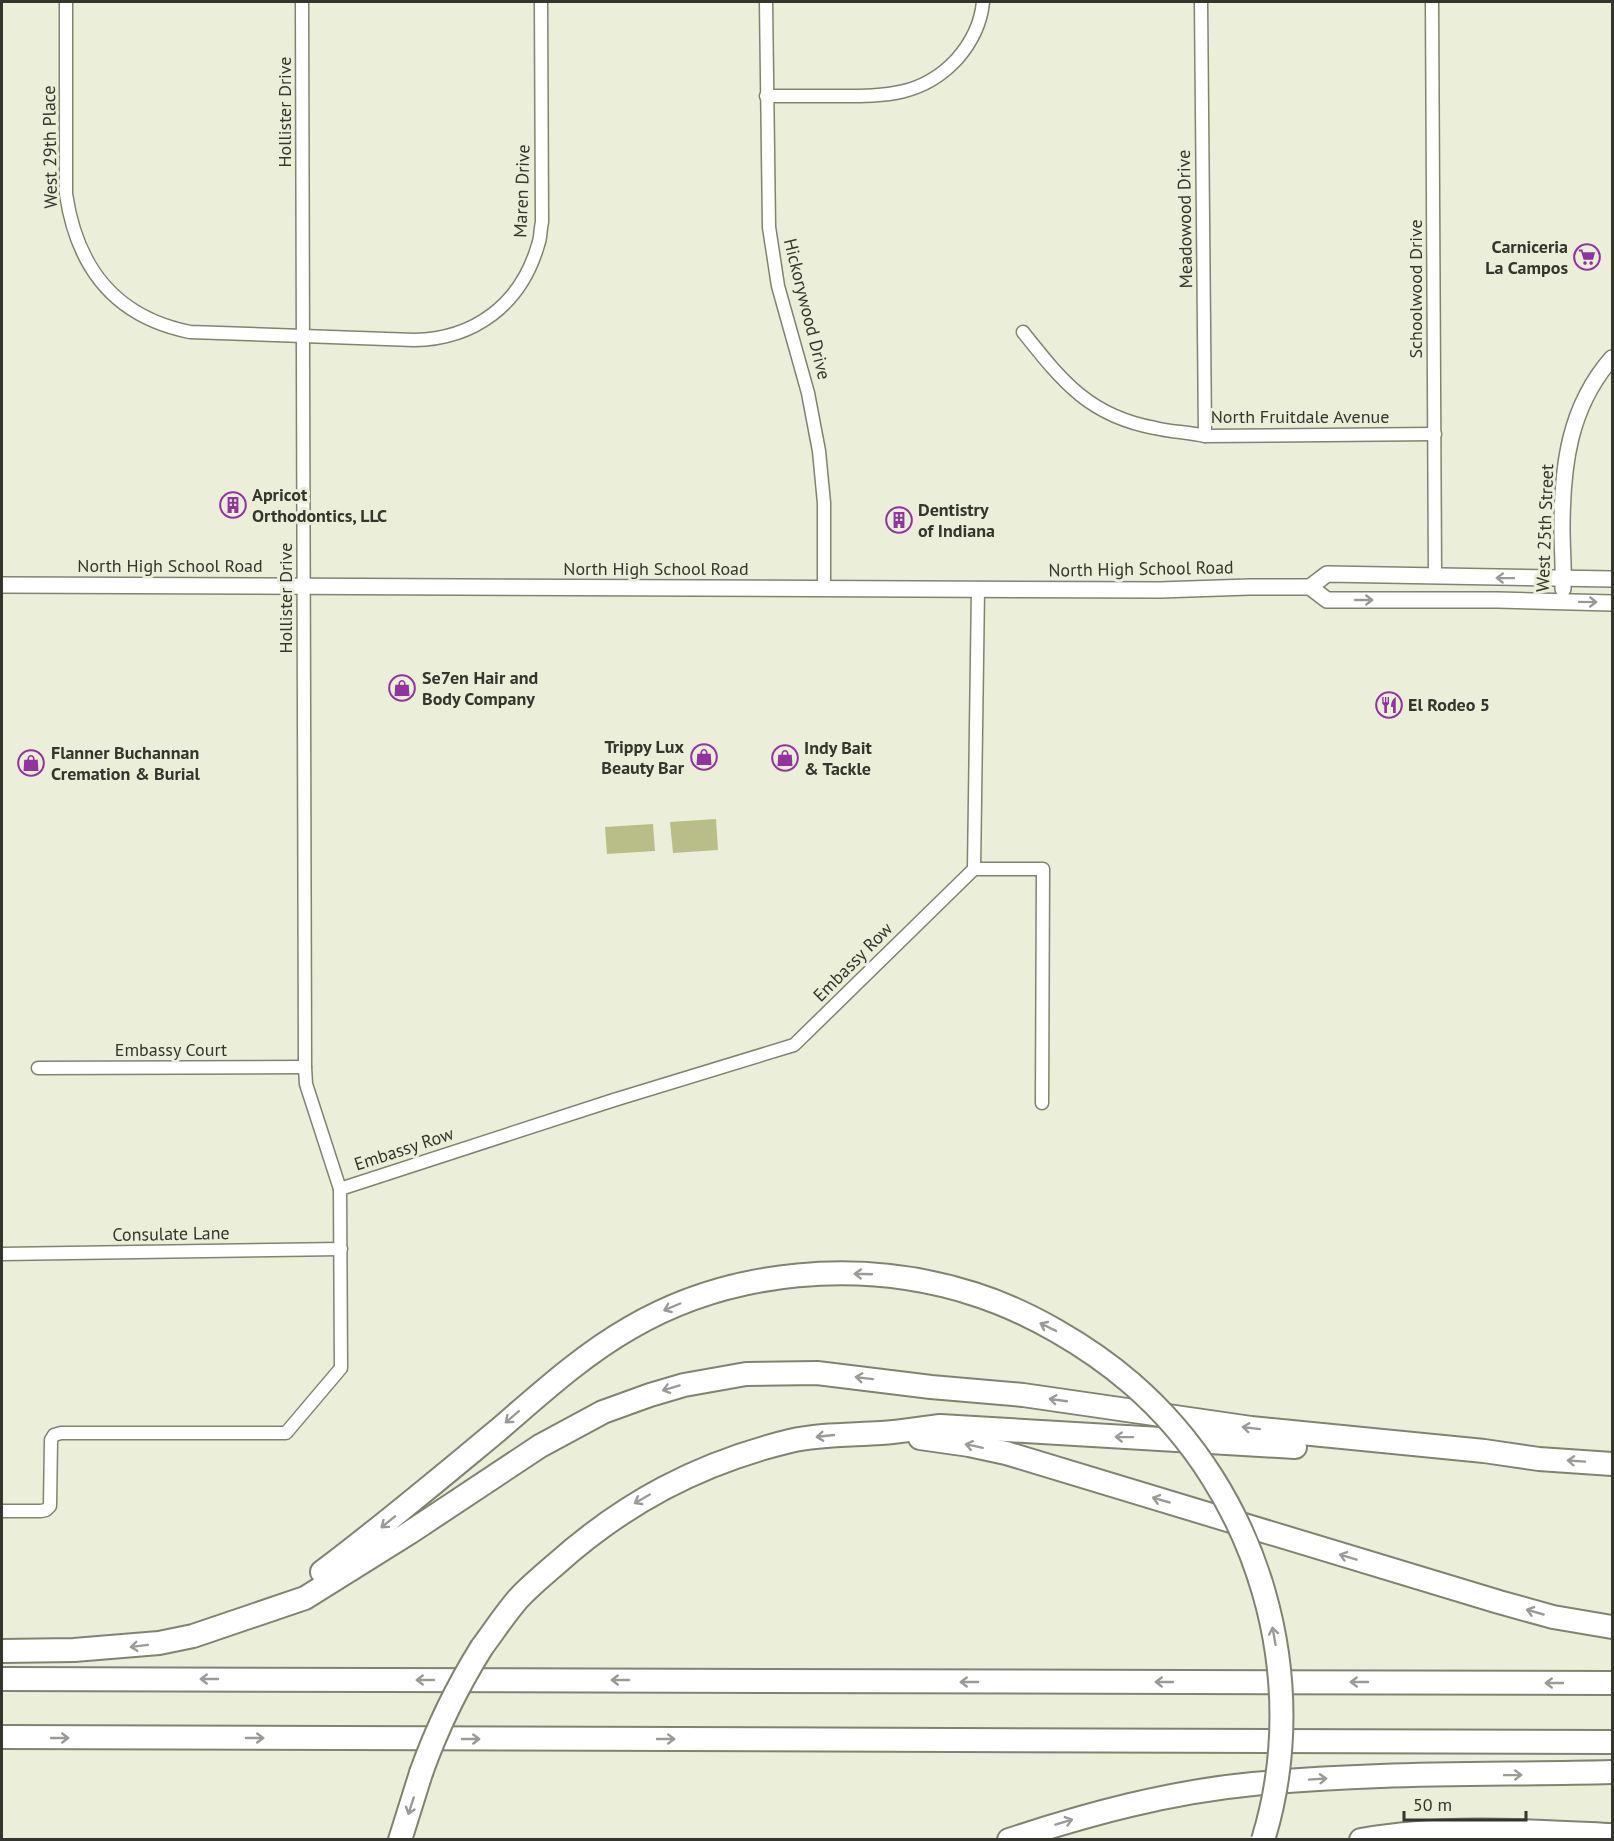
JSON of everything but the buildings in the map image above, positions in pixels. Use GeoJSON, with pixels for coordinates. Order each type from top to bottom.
{"type":"FeatureCollection","features":[{"type":"Feature","properties":{"kind":"highway"},"geometry":{"type":"LineString","coordinates":[[275,1607],[378,1530],[590,1354],[651,1316],[716,1291],[752,1282],[792,1276],[847,1274],[899,1277],[951,1287],[1001,1304],[1062,1334],[1118,1372],[1160,1411],[1207,1467],[1244,1536],[1254,1561],[1277,1654],[1281,1731],[1276,1784],[1263,1839]]}},
{"type":"Feature","properties":{"kind":"highway"},"geometry":{"type":"LineString","coordinates":[[2,1651],[74,1650],[159,1644],[193,1636],[305,1598],[409,1533],[540,1446],[603,1412],[684,1384],[746,1374],[817,1373],[931,1387],[1023,1395],[1251,1428],[1484,1451],[1539,1459],[1612,1464]]}},
{"type":"Feature","properties":{"kind":"highway"},"geometry":{"type":"LineString","coordinates":[[400,1839],[433,1740],[448,1707],[482,1647],[518,1599],[568,1554],[633,1505],[701,1469],[744,1454],[792,1441],[940,1426],[1208,1441],[1484,1461],[1539,1459]]}},
{"type":"Feature","properties":{"kind":"highway"},"geometry":{"type":"LineString","coordinates":[[884,1433],[959,1443],[1006,1453],[1520,1608],[1553,1617],[1612,1627]]}},
{"type":"Feature","properties":{"kind":"highway"},"geometry":{"type":"LineString","coordinates":[[2,1678],[1612,1683]]}},
{"type":"Feature","properties":{"kind":"highway"},"geometry":{"type":"LineString","coordinates":[[2,1737],[1612,1742]]}},
{"type":"Feature","properties":{"kind":"highway"},"geometry":{"type":"LineString","coordinates":[[1009,1839],[1124,1806],[1251,1784],[1365,1776],[1612,1772]]}},
{"type":"Feature","properties":{"kind":"highway"},"geometry":{"type":"LineString","coordinates":[[1361,1839],[1430,1831],[1495,1829],[1612,1835]]}},
{"type":"Feature","properties":{"kind":"street","name":"West 29th Place"},"geometry":{"type":"LineString","coordinates":[[66,2],[66,194],[69,216],[78,245],[92,271],[106,288],[129,308],[148,319],[176,330],[206,334],[303,337]]}},
{"type":"Feature","properties":{"kind":"street","name":"Hollister Drive"},"geometry":{"type":"LineString","coordinates":[[302,2],[305,1067],[306,1084],[340,1189]]}},
{"type":"Feature","properties":{"kind":"street","name":"Maren Drive"},"geometry":{"type":"LineString","coordinates":[[303,337],[414,340],[443,338],[471,328],[490,316],[507,302],[521,285],[539,244],[542,222],[541,2]]}},
{"type":"Feature","properties":{"kind":"street","name":"Hickorywood Drive"},"geometry":{"type":"LineString","coordinates":[[766,2],[769,227],[778,286],[811,403],[819,451],[824,509],[824,589]]}},
{"type":"Feature","properties":{"kind":"street"},"geometry":{"type":"LineString","coordinates":[[766,96],[882,96],[918,87],[938,76],[964,50],[978,23],[983,2]]}},
{"type":"Feature","properties":{"kind":"street","name":"Meadowood Drive"},"geometry":{"type":"LineString","coordinates":[[1201,2],[1205,436]]}},
{"type":"Feature","properties":{"kind":"street","name":"Schoolwood Drive"},"geometry":{"type":"LineString","coordinates":[[1432,2],[1435,576]]}},
{"type":"Feature","properties":{"kind":"street","name":"North Fruitdale Avenue"},"geometry":{"type":"LineString","coordinates":[[1023,332],[1057,375],[1073,391],[1113,415],[1156,429],[1187,431],[1205,436],[1435,434]]}},
{"type":"Feature","properties":{"kind":"street","name":"West 25th Street"},"geometry":{"type":"LineString","coordinates":[[1563,602],[1563,489],[1567,449],[1593,382],[1612,358]]}},
{"type":"Feature","properties":{"kind":"street","name":"North High School Road"},"geometry":{"type":"LineString","coordinates":[[2,585],[1160,590],[1310,587],[1327,574],[1612,579]]}},
{"type":"Feature","properties":{"kind":"street","name":"North High School Road"},"geometry":{"type":"LineString","coordinates":[[1310,587],[1327,600],[1612,603]]}},
{"type":"Feature","properties":{"kind":"street"},"geometry":{"type":"LineString","coordinates":[[978,589],[974,869],[1043,869],[1042,1103]]}},
{"type":"Feature","properties":{"kind":"street","name":"Embassy Row"},"geometry":{"type":"LineString","coordinates":[[2,1511],[41,1511],[50,1506],[51,1440],[57,1434],[286,1433],[341,1368],[340,1189],[614,1100],[794,1045],[974,869]]}},
{"type":"Feature","properties":{"kind":"street","name":"Embassy Court"},"geometry":{"type":"LineString","coordinates":[[38,1068],[305,1067]]}},
{"type":"Feature","properties":{"kind":"street","name":"Consulate Lane"},"geometry":{"type":"LineString","coordinates":[[2,1254],[341,1249]]}},
{"type":"Feature","properties":{"kind":"green space"},"geometry":{"type":"Polygon","coordinates":[[[716,819],[718,850],[673,853],[670,822],[716,819]]]}},
{"type":"Feature","properties":{"kind":"green space"},"geometry":{"type":"Polygon","coordinates":[[[653,824],[655,851],[607,854],[605,827],[653,824]]]}},
{"type":"Feature","properties":{"kind":"place","name":"Carniceria La Campos"},"geometry":{"type":"Point","coordinates":[1587,257]}},
{"type":"Feature","properties":{"kind":"place","name":"Apricot Orthodontics, LLC"},"geometry":{"type":"Point","coordinates":[233,505]}},
{"type":"Feature","properties":{"kind":"place","name":"Dentistry of Indiana"},"geometry":{"type":"Point","coordinates":[899,520]}},
{"type":"Feature","properties":{"kind":"place","name":"Se7en Hair and Body Company"},"geometry":{"type":"Point","coordinates":[402,688]}},
{"type":"Feature","properties":{"kind":"place","name":"El Rodeo 5"},"geometry":{"type":"Point","coordinates":[1389,705]}},
{"type":"Feature","properties":{"kind":"place","name":"Trippy Lux Beauty Bar"},"geometry":{"type":"Point","coordinates":[704,757]}},
{"type":"Feature","properties":{"kind":"place","name":"Indy Bait & Tackle"},"geometry":{"type":"Point","coordinates":[785,758]}},
{"type":"Feature","properties":{"kind":"place","name":"Flanner Buchannan Cremation & Burial"},"geometry":{"type":"Point","coordinates":[31,763]}}]}
